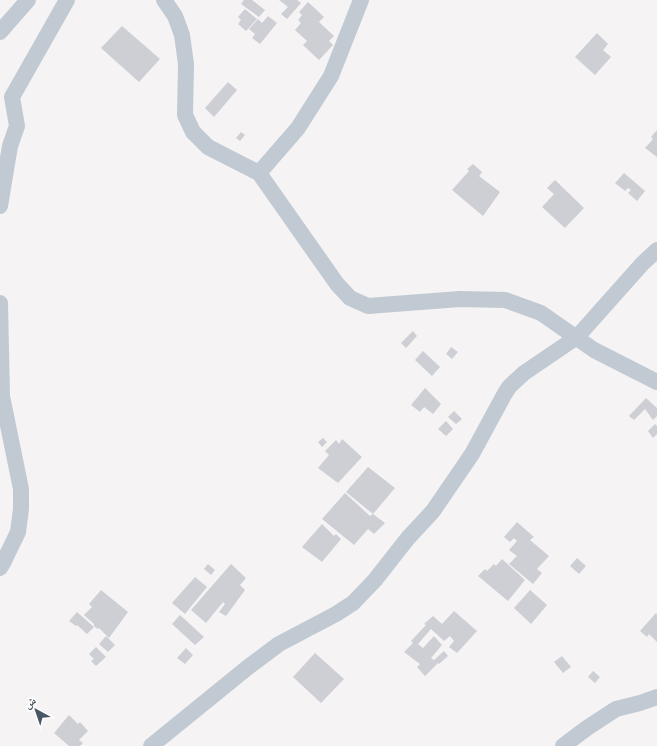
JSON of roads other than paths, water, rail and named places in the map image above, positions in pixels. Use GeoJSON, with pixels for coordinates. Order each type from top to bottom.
{"type":"FeatureCollection","features":[{"type":"Feature","properties":{"kind":"street"},"geometry":{"type":"LineString","coordinates":[[0,32],[28,0]]}},
{"type":"Feature","properties":{"kind":"street"},"geometry":{"type":"LineString","coordinates":[[0,206],[10,146],[17,126],[12,97],[67,0]]}},
{"type":"Feature","properties":{"kind":"street"},"geometry":{"type":"LineString","coordinates":[[164,0],[175,16],[182,35],[186,64],[185,115],[193,132],[208,147],[259,173],[337,284],[350,298],[368,306],[460,299],[505,300],[541,313],[594,350],[657,382]]}},
{"type":"Feature","properties":{"kind":"street"},"geometry":{"type":"LineString","coordinates":[[259,173],[298,128],[331,76],[361,0]]}},
{"type":"Feature","properties":{"kind":"street"},"geometry":{"type":"LineString","coordinates":[[151,746],[279,644],[336,614],[353,603],[390,563],[408,538],[433,511],[472,454],[509,386],[524,373],[577,337],[642,264],[657,250]]}},
{"type":"Feature","properties":{"kind":"street"},"geometry":{"type":"LineString","coordinates":[[0,303],[2,396],[21,489],[21,509],[18,532],[4,564],[0,568]]}},
{"type":"Feature","properties":{"kind":"street"},"geometry":{"type":"LineString","coordinates":[[563,746],[616,709],[657,697]]}}]}
